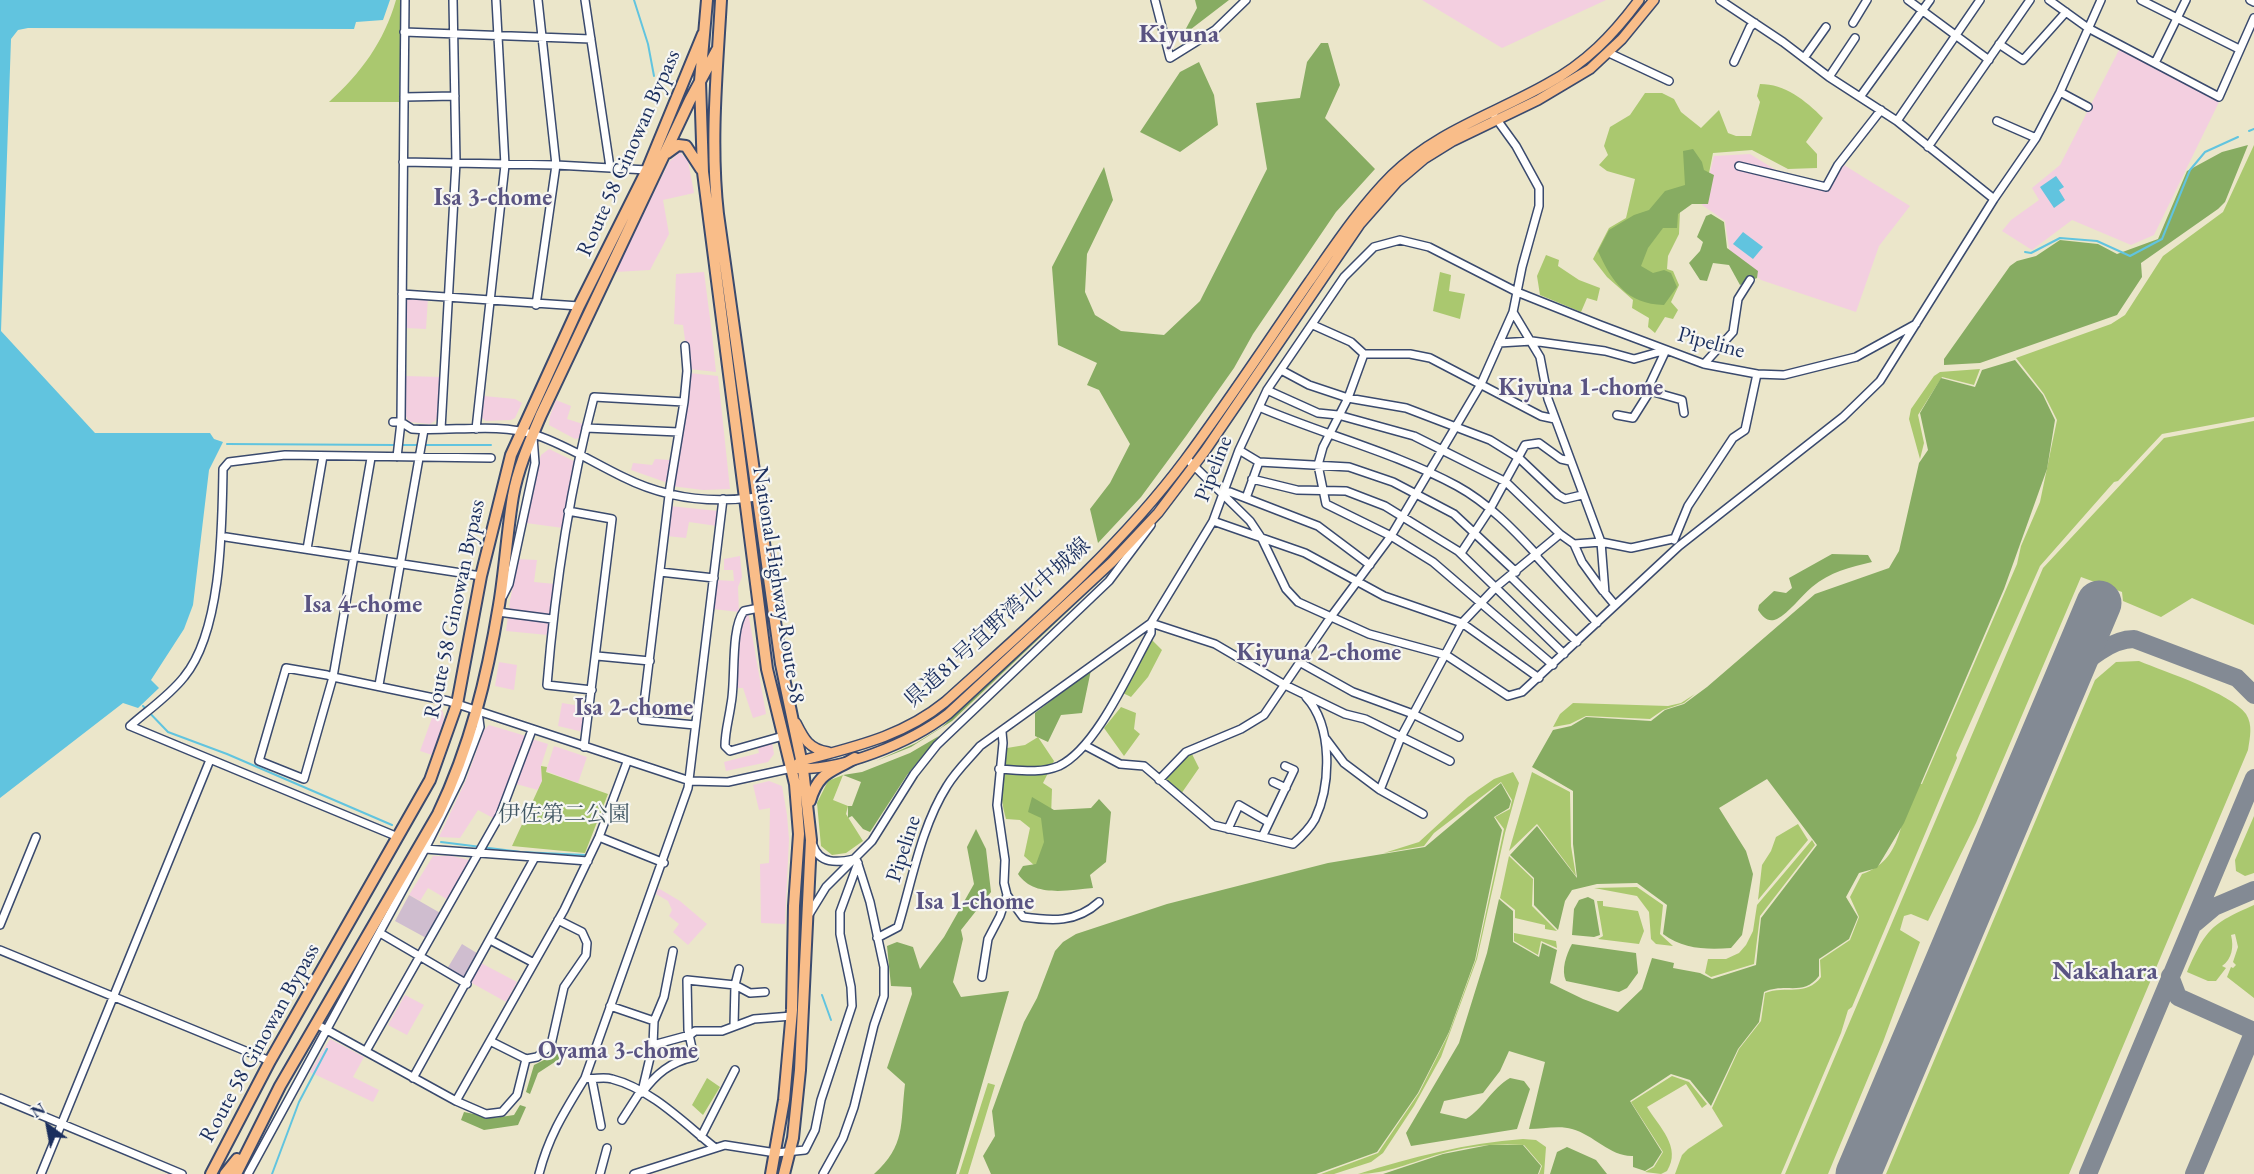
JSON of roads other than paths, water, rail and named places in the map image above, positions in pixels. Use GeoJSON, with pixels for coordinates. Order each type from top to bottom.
{"type":"FeatureCollection","features":[{"type":"Feature","properties":{"kind":"highway","name":"National Highway Route 58"},"geometry":{"type":"LineString","coordinates":[[708,0],[702,34],[698,88],[703,172],[766,669],[783,736],[799,766],[799,834],[794,906],[792,1016],[784,1100],[771,1174]]}},
{"type":"Feature","properties":{"kind":"highway","name":"National Highway Route 58"},"geometry":{"type":"LineString","coordinates":[[720,0],[714,180],[757,497],[789,710],[808,804],[811,840],[800,1070],[790,1151],[784,1174]]}},
{"type":"Feature","properties":{"kind":"highway","name":"Route 58 Ginowan Bypass"},"geometry":{"type":"LineString","coordinates":[[211,1174],[270,1061],[430,780],[457,704],[481,576],[509,459],[579,306],[647,170],[702,34]]}},
{"type":"Feature","properties":{"kind":"highway","name":"Route 58 Ginowan Bypass"},"geometry":{"type":"LineString","coordinates":[[236,1174],[280,1086],[321,1026],[438,814],[457,773],[478,712],[499,608],[513,495],[533,434],[658,167],[717,50]]}},
{"type":"Feature","properties":{"kind":"highway"},"geometry":{"type":"LineString","coordinates":[[665,125],[687,95],[698,88],[715,106]]}},
{"type":"Feature","properties":{"kind":"highway"},"geometry":{"type":"LineString","coordinates":[[658,167],[673,147],[683,145],[689,148],[703,172]]}},
{"type":"Feature","properties":{"kind":"highway"},"geometry":{"type":"LineString","coordinates":[[808,804],[813,789],[822,776],[855,758]]}},
{"type":"Feature","properties":{"kind":"highway"},"geometry":{"type":"LineString","coordinates":[[225,1174],[233,1167],[280,1086]]}},
{"type":"Feature","properties":{"kind":"main road","name":"県道81号宜野湾北中城線"},"geometry":{"type":"LineString","coordinates":[[799,766],[833,752],[884,739],[932,712],[1104,554],[1190,461],[1271,356],[1378,202],[1424,159],[1588,58],[1609,39],[1640,0]]}},
{"type":"Feature","properties":{"kind":"main road","name":"県道81号宜野湾北中城線"},"geometry":{"type":"LineString","coordinates":[[799,766],[855,758],[899,744],[937,722],[1112,562],[1158,513],[1190,461],[1370,199],[1393,174],[1432,142],[1563,86],[1590,69],[1609,53],[1654,0]]}},
{"type":"Feature","properties":{"kind":"main road"},"geometry":{"type":"LineString","coordinates":[[789,710],[806,742],[816,749],[833,752]]}},
{"type":"Feature","properties":{"kind":"street"},"geometry":{"type":"LineString","coordinates":[[397,457],[401,422],[405,0]]}},
{"type":"Feature","properties":{"kind":"street"},"geometry":{"type":"LineString","coordinates":[[441,429],[456,162],[453,0]]}},
{"type":"Feature","properties":{"kind":"street"},"geometry":{"type":"LineString","coordinates":[[476,429],[505,165],[496,0]]}},
{"type":"Feature","properties":{"kind":"street"},"geometry":{"type":"LineString","coordinates":[[536,305],[556,165],[538,0]]}},
{"type":"Feature","properties":{"kind":"street"},"geometry":{"type":"LineString","coordinates":[[585,0],[610,167]]}},
{"type":"Feature","properties":{"kind":"street"},"geometry":{"type":"LineString","coordinates":[[1155,0],[1170,58],[1215,30],[1246,0]]}},
{"type":"Feature","properties":{"kind":"street"},"geometry":{"type":"LineString","coordinates":[[1720,0],[1755,22],[1829,77],[1897,121],[1994,199]]}},
{"type":"Feature","properties":{"kind":"street"},"geometry":{"type":"LineString","coordinates":[[1853,23],[1867,0]]}},
{"type":"Feature","properties":{"kind":"street"},"geometry":{"type":"LineString","coordinates":[[1908,0],[1989,60]]}},
{"type":"Feature","properties":{"kind":"street"},"geometry":{"type":"LineString","coordinates":[[1860,97],[1930,0]]}},
{"type":"Feature","properties":{"kind":"street"},"geometry":{"type":"LineString","coordinates":[[1897,121],[1980,0]]}},
{"type":"Feature","properties":{"kind":"street"},"geometry":{"type":"LineString","coordinates":[[1928,147],[2030,0]]}},
{"type":"Feature","properties":{"kind":"street"},"geometry":{"type":"LineString","coordinates":[[2049,0],[2088,28],[2219,97],[2254,18]]}},
{"type":"Feature","properties":{"kind":"street"},"geometry":{"type":"LineString","coordinates":[[1190,461],[1250,520],[1291,596],[1306,607],[1383,639],[1446,655],[1508,696],[1522,693],[1679,546],[1865,397],[1880,381],[1994,199],[2036,138],[2060,92],[2101,0]]}},
{"type":"Feature","properties":{"kind":"street"},"geometry":{"type":"LineString","coordinates":[[2141,0],[2240,49]]}},
{"type":"Feature","properties":{"kind":"street"},"geometry":{"type":"LineString","coordinates":[[2154,63],[2187,0]]}},
{"type":"Feature","properties":{"kind":"street"},"geometry":{"type":"LineString","coordinates":[[2000,44],[2023,60],[2066,12]]}},
{"type":"Feature","properties":{"kind":"street"},"geometry":{"type":"LineString","coordinates":[[1734,62],[1750,27],[1755,22]]}},
{"type":"Feature","properties":{"kind":"street"},"geometry":{"type":"LineString","coordinates":[[1804,58],[1826,27]]}},
{"type":"Feature","properties":{"kind":"street"},"geometry":{"type":"LineString","coordinates":[[405,32],[454,32],[591,39]]}},
{"type":"Feature","properties":{"kind":"street"},"geometry":{"type":"LineString","coordinates":[[1829,77],[1855,38]]}},
{"type":"Feature","properties":{"kind":"street"},"geometry":{"type":"LineString","coordinates":[[1609,53],[1669,81]]}},
{"type":"Feature","properties":{"kind":"street"},"geometry":{"type":"LineString","coordinates":[[2060,92],[2088,107]]}},
{"type":"Feature","properties":{"kind":"street"},"geometry":{"type":"LineString","coordinates":[[404,97],[455,96]]}},
{"type":"Feature","properties":{"kind":"street"},"geometry":{"type":"LineString","coordinates":[[1738,166],[1826,187],[1838,165],[1881,110]]}},
{"type":"Feature","properties":{"kind":"street"},"geometry":{"type":"LineString","coordinates":[[1159,780],[1186,752],[1256,722],[1264,715],[1330,618],[1392,536],[1481,384],[1513,312],[1522,267],[1539,206],[1539,188],[1516,146],[1494,115]]}},
{"type":"Feature","properties":{"kind":"street"},"geometry":{"type":"LineString","coordinates":[[1997,121],[2036,138]]}},
{"type":"Feature","properties":{"kind":"street"},"geometry":{"type":"LineString","coordinates":[[403,162],[556,165],[647,170]]}},
{"type":"Feature","properties":{"kind":"street","name":"Pipeline"},"geometry":{"type":"LineString","coordinates":[[877,938],[898,927],[926,833],[946,787],[980,746],[1151,623],[1213,521],[1239,450],[1267,390],[1344,278],[1374,247],[1400,240],[1428,247],[1517,292],[1666,350],[1704,364],[1757,374],[1784,375],[1856,357],[1916,324]]}},
{"type":"Feature","properties":{"kind":"street"},"geometry":{"type":"LineString","coordinates":[[1704,364],[1733,332],[1738,299],[1750,280]]}},
{"type":"Feature","properties":{"kind":"street"},"geometry":{"type":"LineString","coordinates":[[402,294],[491,302],[579,306]]}},
{"type":"Feature","properties":{"kind":"street"},"geometry":{"type":"LineString","coordinates":[[1513,312],[1540,357],[1555,419],[1600,542],[1605,593]]}},
{"type":"Feature","properties":{"kind":"street"},"geometry":{"type":"LineString","coordinates":[[1313,325],[1351,342],[1364,354],[1410,354],[1430,358],[1541,416],[1555,419]]}},
{"type":"Feature","properties":{"kind":"street"},"geometry":{"type":"LineString","coordinates":[[1499,343],[1532,341],[1605,351],[1634,359],[1666,350]]}},
{"type":"Feature","properties":{"kind":"street"},"geometry":{"type":"LineString","coordinates":[[685,346],[687,371],[684,402],[669,495],[642,720],[695,725]]}},
{"type":"Feature","properties":{"kind":"street"},"geometry":{"type":"LineString","coordinates":[[1617,415],[1633,418],[1650,391],[1650,384],[1666,350]]}},
{"type":"Feature","properties":{"kind":"street"},"geometry":{"type":"LineString","coordinates":[[1364,354],[1348,398],[1338,415],[1318,465],[1326,504],[1392,536],[1433,562],[1553,665]]}},
{"type":"Feature","properties":{"kind":"street"},"geometry":{"type":"LineString","coordinates":[[1271,356],[1309,385],[1348,398],[1406,408],[1490,440],[1519,458],[1558,495],[1566,499],[1582,495]]}},
{"type":"Feature","properties":{"kind":"street"},"geometry":{"type":"LineString","coordinates":[[1574,544],[1600,542],[1631,548],[1672,538],[1688,506],[1717,461],[1733,438],[1745,430],[1757,374]]}},
{"type":"Feature","properties":{"kind":"street"},"geometry":{"type":"LineString","coordinates":[[1267,390],[1311,410],[1414,436],[1506,482],[1560,534],[1574,544],[1582,562],[1615,605]]}},
{"type":"Feature","properties":{"kind":"street"},"geometry":{"type":"LineString","coordinates":[[1650,391],[1682,400],[1684,413]]}},
{"type":"Feature","properties":{"kind":"street"},"geometry":{"type":"LineString","coordinates":[[592,690],[547,685],[552,619],[568,511],[594,397],[684,402]]}},
{"type":"Feature","properties":{"kind":"street"},"geometry":{"type":"LineString","coordinates":[[1259,407],[1330,433],[1458,487],[1490,509],[1537,555],[1597,623]]}},
{"type":"Feature","properties":{"kind":"street"},"geometry":{"type":"LineString","coordinates":[[393,422],[401,422],[412,429],[476,429],[533,434],[581,454],[642,486],[669,495],[699,500],[757,497]]}},
{"type":"Feature","properties":{"kind":"street"},"geometry":{"type":"LineString","coordinates":[[586,428],[679,432]]}},
{"type":"Feature","properties":{"kind":"street"},"geometry":{"type":"LineString","coordinates":[[379,685],[424,430]]}},
{"type":"Feature","properties":{"kind":"street"},"geometry":{"type":"LineString","coordinates":[[1461,553],[1506,482],[1525,445],[1539,443],[1561,459],[1570,461]]}},
{"type":"Feature","properties":{"kind":"street"},"geometry":{"type":"LineString","coordinates":[[398,837],[130,726],[185,676],[206,640],[215,594],[223,469],[234,460],[285,455],[397,457],[421,450],[491,458]]}},
{"type":"Feature","properties":{"kind":"street"},"geometry":{"type":"LineString","coordinates":[[1239,450],[1259,462],[1349,466],[1393,482],[1454,514],[1475,533],[1576,642]]}},
{"type":"Feature","properties":{"kind":"street"},"geometry":{"type":"LineString","coordinates":[[307,549],[323,456]]}},
{"type":"Feature","properties":{"kind":"street"},"geometry":{"type":"LineString","coordinates":[[371,458],[333,676],[304,779],[258,761],[286,668],[333,676],[379,685],[457,704],[690,781],[728,782],[799,766]]}},
{"type":"Feature","properties":{"kind":"street"},"geometry":{"type":"LineString","coordinates":[[1246,498],[1259,462]]}},
{"type":"Feature","properties":{"kind":"street"},"geometry":{"type":"LineString","coordinates":[[1252,479],[1297,490],[1346,491],[1372,500],[1461,553],[1564,654]]}},
{"type":"Feature","properties":{"kind":"street"},"geometry":{"type":"LineString","coordinates":[[1224,493],[1230,492],[1318,526],[1370,565]]}},
{"type":"Feature","properties":{"kind":"street"},"geometry":{"type":"LineString","coordinates":[[539,1174],[545,1150],[558,1120],[588,1079],[610,1006],[664,863],[690,781],[723,500]]}},
{"type":"Feature","properties":{"kind":"street"},"geometry":{"type":"LineString","coordinates":[[568,511],[612,519],[597,657],[584,747]]}},
{"type":"Feature","properties":{"kind":"street"},"geometry":{"type":"LineString","coordinates":[[809,916],[822,892],[856,860],[872,841],[914,774],[937,745],[1109,581],[1140,542],[1158,513]]}},
{"type":"Feature","properties":{"kind":"street"},"geometry":{"type":"LineString","coordinates":[[1213,521],[1305,553],[1384,596],[1462,623],[1539,678]]}},
{"type":"Feature","properties":{"kind":"street"},"geometry":{"type":"LineString","coordinates":[[1380,790],[1401,737],[1462,623],[1496,587],[1560,534]]}},
{"type":"Feature","properties":{"kind":"street"},"geometry":{"type":"LineString","coordinates":[[226,537],[481,576]]}},
{"type":"Feature","properties":{"kind":"street"},"geometry":{"type":"LineString","coordinates":[[1672,538],[1679,546]]}},
{"type":"Feature","properties":{"kind":"street"},"geometry":{"type":"LineString","coordinates":[[1104,554],[1112,562],[1114,572],[1109,581]]}},
{"type":"Feature","properties":{"kind":"street"},"geometry":{"type":"LineString","coordinates":[[660,572],[714,578]]}},
{"type":"Feature","properties":{"kind":"street"},"geometry":{"type":"LineString","coordinates":[[499,608],[552,619]]}},
{"type":"Feature","properties":{"kind":"street"},"geometry":{"type":"LineString","coordinates":[[759,608],[744,611],[738,625],[725,746],[730,751],[783,736]]}},
{"type":"Feature","properties":{"kind":"street"},"geometry":{"type":"LineString","coordinates":[[999,769],[1036,771],[1059,765],[1086,746],[1151,633],[1151,623],[1215,644],[1285,686],[1450,761]]}},
{"type":"Feature","properties":{"kind":"street"},"geometry":{"type":"LineString","coordinates":[[597,657],[650,661]]}},
{"type":"Feature","properties":{"kind":"street"},"geometry":{"type":"LineString","coordinates":[[1301,663],[1353,692],[1413,714],[1459,736]]}},
{"type":"Feature","properties":{"kind":"street"},"geometry":{"type":"LineString","coordinates":[[1086,746],[1120,764],[1144,766],[1213,825],[1263,836],[1286,845],[1293,844],[1314,820],[1326,770],[1326,738],[1322,721],[1302,693]]}},
{"type":"Feature","properties":{"kind":"street"},"geometry":{"type":"LineString","coordinates":[[248,1174],[321,1026],[380,933],[425,849],[468,760],[480,727],[478,712]]}},
{"type":"Feature","properties":{"kind":"street"},"geometry":{"type":"LineString","coordinates":[[366,1051],[486,842],[506,803],[532,730]]}},
{"type":"Feature","properties":{"kind":"street"},"geometry":{"type":"LineString","coordinates":[[982,977],[987,939],[1000,916],[1006,895],[1001,826],[997,805],[1002,732]]}},
{"type":"Feature","properties":{"kind":"street"},"geometry":{"type":"LineString","coordinates":[[1326,738],[1344,763],[1380,790],[1423,814]]}},
{"type":"Feature","properties":{"kind":"street"},"geometry":{"type":"LineString","coordinates":[[41,1174],[210,760]]}},
{"type":"Feature","properties":{"kind":"street"},"geometry":{"type":"LineString","coordinates":[[456,1101],[558,920],[588,861],[627,762]]}},
{"type":"Feature","properties":{"kind":"street"},"geometry":{"type":"LineString","coordinates":[[1263,836],[1294,770],[1286,766]]}},
{"type":"Feature","properties":{"kind":"street"},"geometry":{"type":"LineString","coordinates":[[1273,782],[1286,788]]}},
{"type":"Feature","properties":{"kind":"street"},"geometry":{"type":"LineString","coordinates":[[1228,829],[1239,806],[1268,822]]}},
{"type":"Feature","properties":{"kind":"street"},"geometry":{"type":"LineString","coordinates":[[0,925],[36,837]]}},
{"type":"Feature","properties":{"kind":"street"},"geometry":{"type":"LineString","coordinates":[[599,837],[664,863]]}},
{"type":"Feature","properties":{"kind":"street"},"geometry":{"type":"LineString","coordinates":[[811,840],[815,851],[827,861],[856,860]]}},
{"type":"Feature","properties":{"kind":"street"},"geometry":{"type":"LineString","coordinates":[[425,849],[481,851],[534,859],[588,861]]}},
{"type":"Feature","properties":{"kind":"street"},"geometry":{"type":"LineString","coordinates":[[413,1078],[467,984],[534,859]]}},
{"type":"Feature","properties":{"kind":"street"},"geometry":{"type":"LineString","coordinates":[[823,1174],[843,1138],[854,1107],[874,1025],[884,996],[884,967],[856,860]]}},
{"type":"Feature","properties":{"kind":"street"},"geometry":{"type":"LineString","coordinates":[[634,1174],[725,1145],[776,1153],[805,1150],[815,1130],[821,1100],[852,1006],[851,987],[840,934],[840,912],[856,860]]}},
{"type":"Feature","properties":{"kind":"street"},"geometry":{"type":"LineString","coordinates":[[1006,895],[1023,917],[1050,921],[1080,915],[1099,902]]}},
{"type":"Feature","properties":{"kind":"street"},"geometry":{"type":"LineString","coordinates":[[526,1059],[549,1049],[564,987],[586,955],[587,943],[582,932],[558,920]]}},
{"type":"Feature","properties":{"kind":"street"},"geometry":{"type":"LineString","coordinates":[[380,933],[467,984]]}},
{"type":"Feature","properties":{"kind":"street"},"geometry":{"type":"LineString","coordinates":[[490,940],[534,963]]}},
{"type":"Feature","properties":{"kind":"street"},"geometry":{"type":"LineString","coordinates":[[0,950],[270,1061]]}},
{"type":"Feature","properties":{"kind":"street"},"geometry":{"type":"LineString","coordinates":[[641,1092],[653,1045],[654,1021],[659,1015],[664,997],[673,951]]}},
{"type":"Feature","properties":{"kind":"street"},"geometry":{"type":"LineString","coordinates":[[734,1026],[735,985],[739,969]]}},
{"type":"Feature","properties":{"kind":"street"},"geometry":{"type":"LineString","coordinates":[[622,1120],[641,1092],[667,1066],[678,1060],[694,1057],[690,1035],[687,980],[735,985],[750,993],[765,992]]}},
{"type":"Feature","properties":{"kind":"street"},"geometry":{"type":"LineString","coordinates":[[610,1006],[654,1021]]}},
{"type":"Feature","properties":{"kind":"street"},"geometry":{"type":"LineString","coordinates":[[653,1045],[690,1035],[695,1031],[722,1030],[754,1019],[792,1016]]}},
{"type":"Feature","properties":{"kind":"street"},"geometry":{"type":"LineString","coordinates":[[321,1026],[456,1101],[486,1114],[502,1112],[517,1095],[526,1059]]}},
{"type":"Feature","properties":{"kind":"street"},"geometry":{"type":"LineString","coordinates":[[490,1041],[526,1059]]}},
{"type":"Feature","properties":{"kind":"street"},"geometry":{"type":"LineString","coordinates":[[701,1137],[735,1070]]}},
{"type":"Feature","properties":{"kind":"street"},"geometry":{"type":"LineString","coordinates":[[588,1079],[611,1078],[641,1092],[714,1148]]}},
{"type":"Feature","properties":{"kind":"street"},"geometry":{"type":"LineString","coordinates":[[588,1079],[601,1126]]}},
{"type":"Feature","properties":{"kind":"street"},"geometry":{"type":"LineString","coordinates":[[0,1098],[182,1174]]}},
{"type":"Feature","properties":{"kind":"street"},"geometry":{"type":"LineString","coordinates":[[600,1174],[607,1149]]}},
{"type":"Feature","properties":{"kind":"water"},"geometry":{"type":"Polygon","coordinates":[[[0,0],[390,0],[383,20],[356,22],[354,29],[28,28],[18,30],[11,39],[1,331],[95,433],[210,433],[214,439],[223,442],[209,470],[193,605],[184,629],[151,680],[159,688],[138,708],[123,703],[0,798],[0,0]]]}},
{"type":"Feature","properties":{"kind":"water"},"geometry":{"type":"Polygon","coordinates":[[[2056,176],[2064,187],[2059,190],[2065,200],[2054,208],[2040,187],[2056,176]]]}},
{"type":"Feature","properties":{"kind":"water"},"geometry":{"type":"Polygon","coordinates":[[[1743,232],[1763,247],[1753,259],[1733,244],[1743,232]]]}},
{"type":"Feature","properties":{"kind":"waterway"},"geometry":{"type":"LineString","coordinates":[[634,0],[648,44],[654,76]]}},
{"type":"Feature","properties":{"kind":"waterway"},"geometry":{"type":"LineString","coordinates":[[2249,131],[2254,129]]}},
{"type":"Feature","properties":{"kind":"waterway"},"geometry":{"type":"LineString","coordinates":[[2025,252],[2031,253],[2060,238],[2097,241],[2130,256],[2162,239],[2190,170],[2205,152],[2238,137]]}},
{"type":"Feature","properties":{"kind":"waterway"},"geometry":{"type":"LineString","coordinates":[[227,444],[395,445]]}},
{"type":"Feature","properties":{"kind":"waterway"},"geometry":{"type":"LineString","coordinates":[[401,445],[491,445]]}},
{"type":"Feature","properties":{"kind":"waterway"},"geometry":{"type":"LineString","coordinates":[[143,706],[168,732],[227,754],[392,825]]}},
{"type":"Feature","properties":{"kind":"waterway"},"geometry":{"type":"LineString","coordinates":[[441,842],[521,852],[585,855]]}},
{"type":"Feature","properties":{"kind":"waterway"},"geometry":{"type":"LineString","coordinates":[[822,995],[831,1020]]}},
{"type":"Feature","properties":{"kind":"waterway"},"geometry":{"type":"LineString","coordinates":[[272,1174],[299,1102],[327,1049]]}},
{"type":"Feature","properties":{"kind":"district","name":"Kiyuna"},"geometry":{"type":"Point","coordinates":[1179,35]}},
{"type":"Feature","properties":{"kind":"district","name":"Isa 3-chome"},"geometry":{"type":"Point","coordinates":[493,198]}},
{"type":"Feature","properties":{"kind":"district","name":"Kiyuna 1-chome"},"geometry":{"type":"Point","coordinates":[1581,388]}},
{"type":"Feature","properties":{"kind":"district","name":"Isa 4-chome"},"geometry":{"type":"Point","coordinates":[363,605]}},
{"type":"Feature","properties":{"kind":"district","name":"Kiyuna 2-chome"},"geometry":{"type":"Point","coordinates":[1319,653]}},
{"type":"Feature","properties":{"kind":"district","name":"Isa 2-chome"},"geometry":{"type":"Point","coordinates":[634,708]}},
{"type":"Feature","properties":{"kind":"district","name":"Isa 1-chome"},"geometry":{"type":"Point","coordinates":[975,902]}},
{"type":"Feature","properties":{"kind":"district","name":"Nakahara"},"geometry":{"type":"Point","coordinates":[2105,972]}},
{"type":"Feature","properties":{"kind":"district","name":"Oyama 3-chome"},"geometry":{"type":"Point","coordinates":[618,1051]}},
{"type":"Feature","properties":{"kind":"park label","name":"伊佐第二公園"},"geometry":{"type":"Point","coordinates":[564,815]}}]}
